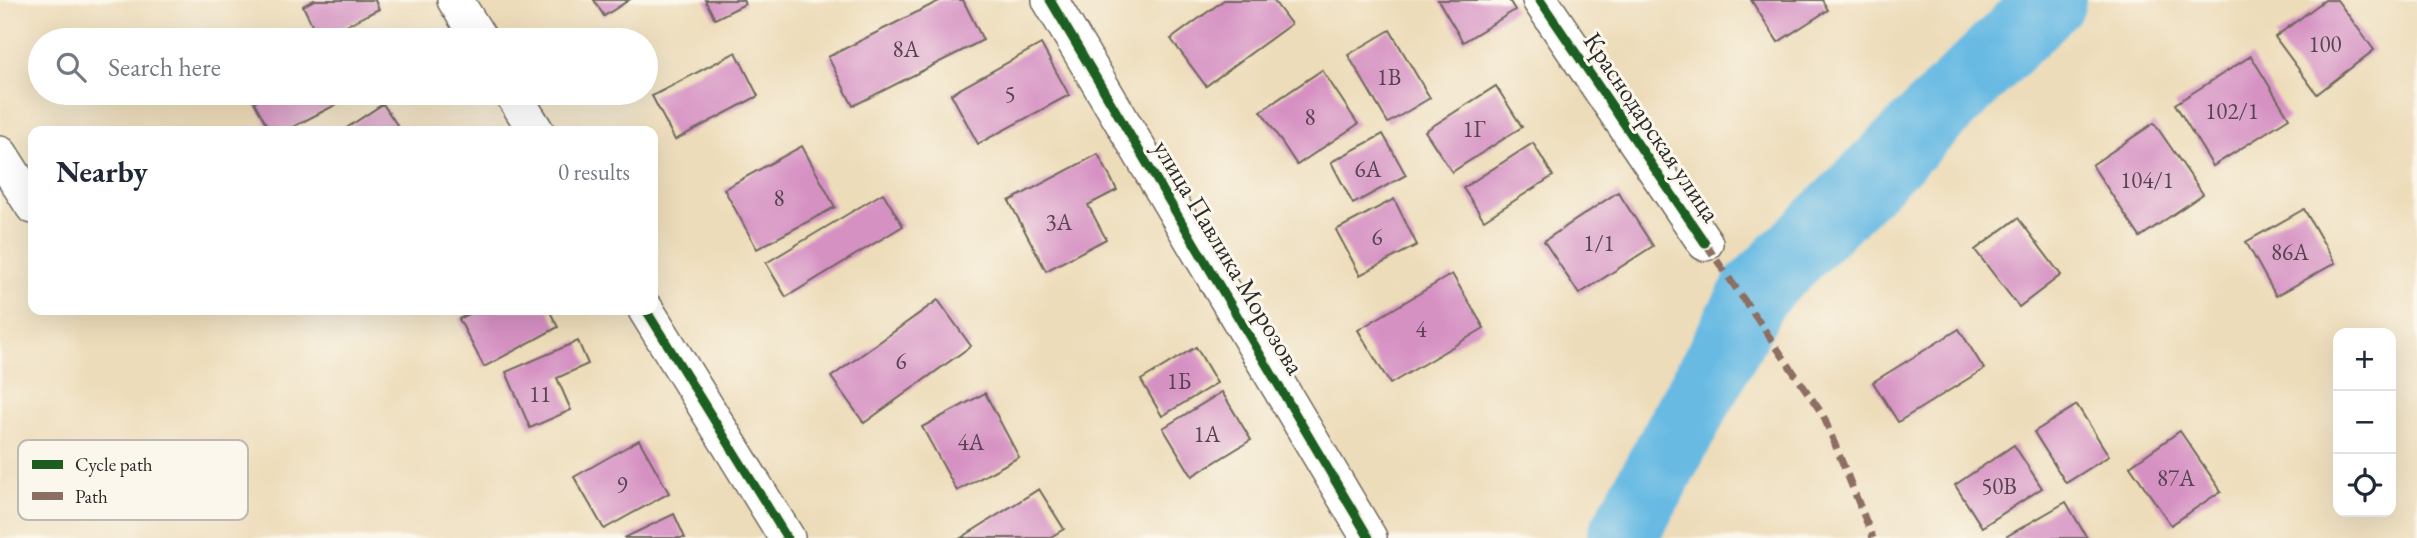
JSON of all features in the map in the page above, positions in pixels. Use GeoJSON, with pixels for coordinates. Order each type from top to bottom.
{"type":"FeatureCollection","features":[{"type":"Feature","properties":{"kind":"street"},"geometry":{"type":"LineString","coordinates":[[455,0],[472,28]]}},
{"type":"Feature","properties":{"kind":"street","name":"улица Павлика Морозова"},"geometry":{"type":"LineString","coordinates":[[1050,0],[1369,538]]}},
{"type":"Feature","properties":{"kind":"street","name":"Краснодарская улица"},"geometry":{"type":"LineString","coordinates":[[1540,0],[1705,243]]}},
{"type":"Feature","properties":{"kind":"street"},"geometry":{"type":"LineString","coordinates":[[520,105],[533,126]]}},
{"type":"Feature","properties":{"kind":"street"},"geometry":{"type":"LineString","coordinates":[[0,154],[28,198]]}},
{"type":"Feature","properties":{"kind":"street"},"geometry":{"type":"LineString","coordinates":[[649,315],[787,538]]}},
{"type":"Feature","properties":{"kind":"building"},"geometry":{"type":"Polygon","coordinates":[[[314,0],[375,0],[379,9],[341,28],[314,28],[303,6],[314,0]]]}},
{"type":"Feature","properties":{"kind":"building"},"geometry":{"type":"Polygon","coordinates":[[[594,0],[629,0],[604,16],[594,0]]]}},
{"type":"Feature","properties":{"kind":"building"},"geometry":{"type":"Polygon","coordinates":[[[705,0],[743,0],[745,4],[715,19],[705,0]]]}},
{"type":"Feature","properties":{"kind":"building"},"geometry":{"type":"Polygon","coordinates":[[[941,0],[963,0],[983,40],[853,106],[828,57],[941,0]]]}},
{"type":"Feature","properties":{"kind":"building"},"geometry":{"type":"Polygon","coordinates":[[[1224,0],[1273,0],[1291,24],[1206,86],[1171,39],[1224,0]]]}},
{"type":"Feature","properties":{"kind":"building"},"geometry":{"type":"Polygon","coordinates":[[[1438,0],[1509,0],[1515,10],[1463,42],[1438,0]]]}},
{"type":"Feature","properties":{"kind":"building"},"geometry":{"type":"Polygon","coordinates":[[[1751,0],[1822,0],[1828,10],[1778,42],[1751,0]]]}},
{"type":"Feature","properties":{"kind":"building"},"geometry":{"type":"Polygon","coordinates":[[[2325,0],[2337,0],[2374,50],[2317,94],[2275,37],[2325,0]]]}},
{"type":"Feature","properties":{"kind":"building"},"geometry":{"type":"Polygon","coordinates":[[[1390,30],[1430,98],[1388,123],[1348,55],[1390,30]]]}},
{"type":"Feature","properties":{"kind":"building"},"geometry":{"type":"Polygon","coordinates":[[[1041,44],[1069,95],[978,144],[951,94],[1041,44]]]}},
{"type":"Feature","properties":{"kind":"building"},"geometry":{"type":"Polygon","coordinates":[[[736,52],[758,96],[675,140],[657,105],[658,93],[736,52]]]}},
{"type":"Feature","properties":{"kind":"building"},"geometry":{"type":"Polygon","coordinates":[[[2251,56],[2289,118],[2213,166],[2175,104],[2251,56]]]}},
{"type":"Feature","properties":{"kind":"building"},"geometry":{"type":"Polygon","coordinates":[[[1322,70],[1358,124],[1297,165],[1261,111],[1322,70]]]}},
{"type":"Feature","properties":{"kind":"building"},"geometry":{"type":"Polygon","coordinates":[[[1496,86],[1522,127],[1452,172],[1425,131],[1496,86]]]}},
{"type":"Feature","properties":{"kind":"building"},"geometry":{"type":"Polygon","coordinates":[[[256,105],[335,105],[295,126],[267,126],[256,105]]]}},
{"type":"Feature","properties":{"kind":"building"},"geometry":{"type":"Polygon","coordinates":[[[384,105],[398,126],[350,126],[384,105]]]}},
{"type":"Feature","properties":{"kind":"building"},"geometry":{"type":"Polygon","coordinates":[[[2154,123],[2203,194],[2140,237],[2092,165],[2154,123]]]}},
{"type":"Feature","properties":{"kind":"building"},"geometry":{"type":"Polygon","coordinates":[[[1383,134],[1406,175],[1353,204],[1331,162],[1383,134]]]}},
{"type":"Feature","properties":{"kind":"building"},"geometry":{"type":"Polygon","coordinates":[[[1533,143],[1553,176],[1484,220],[1463,188],[1533,143]]]}},
{"type":"Feature","properties":{"kind":"building"},"geometry":{"type":"Polygon","coordinates":[[[802,146],[835,207],[757,249],[724,189],[802,146]]]}},
{"type":"Feature","properties":{"kind":"building"},"geometry":{"type":"Polygon","coordinates":[[[1098,154],[1117,190],[1088,205],[1106,239],[1046,271],[1009,201],[1098,154]]]}},
{"type":"Feature","properties":{"kind":"building"},"geometry":{"type":"Polygon","coordinates":[[[1618,192],[1653,246],[1579,294],[1544,241],[1618,192]]]}},
{"type":"Feature","properties":{"kind":"building"},"geometry":{"type":"Polygon","coordinates":[[[883,193],[903,226],[786,297],[766,263],[883,193]]]}},
{"type":"Feature","properties":{"kind":"building"},"geometry":{"type":"Polygon","coordinates":[[[1394,199],[1417,245],[1360,275],[1336,230],[1394,199]]]}},
{"type":"Feature","properties":{"kind":"building"},"geometry":{"type":"Polygon","coordinates":[[[2304,209],[2335,263],[2276,296],[2246,242],[2304,209]]]}},
{"type":"Feature","properties":{"kind":"building"},"geometry":{"type":"Polygon","coordinates":[[[2018,218],[2061,275],[2019,307],[1975,250],[2018,218]]]}},
{"type":"Feature","properties":{"kind":"building"},"geometry":{"type":"Polygon","coordinates":[[[1452,274],[1484,328],[1390,384],[1358,330],[1452,274]]]}},
{"type":"Feature","properties":{"kind":"building"},"geometry":{"type":"Polygon","coordinates":[[[938,300],[971,346],[864,423],[831,377],[938,300]]]}},
{"type":"Feature","properties":{"kind":"building"},"geometry":{"type":"Polygon","coordinates":[[[467,315],[552,315],[558,327],[484,367],[459,319],[467,315]]]}},
{"type":"Feature","properties":{"kind":"building"},"geometry":{"type":"Polygon","coordinates":[[[1959,329],[1984,369],[1898,422],[1873,382],[1959,329]]]}},
{"type":"Feature","properties":{"kind":"building"},"geometry":{"type":"Polygon","coordinates":[[[578,341],[588,364],[557,378],[571,410],[530,428],[506,372],[578,341]]]}},
{"type":"Feature","properties":{"kind":"building"},"geometry":{"type":"Polygon","coordinates":[[[1196,347],[1217,383],[1162,416],[1141,380],[1196,347]]]}},
{"type":"Feature","properties":{"kind":"building"},"geometry":{"type":"Polygon","coordinates":[[[1222,392],[1251,440],[1192,476],[1163,428],[1222,392]]]}},
{"type":"Feature","properties":{"kind":"building"},"geometry":{"type":"Polygon","coordinates":[[[985,393],[1019,457],[957,491],[922,427],[985,393]]]}},
{"type":"Feature","properties":{"kind":"building"},"geometry":{"type":"Polygon","coordinates":[[[2077,405],[2109,456],[2066,483],[2034,432],[2077,405]]]}},
{"type":"Feature","properties":{"kind":"building"},"geometry":{"type":"Polygon","coordinates":[[[2180,431],[2221,491],[2171,525],[2130,466],[2180,431]]]}},
{"type":"Feature","properties":{"kind":"building"},"geometry":{"type":"Polygon","coordinates":[[[639,440],[669,493],[604,529],[574,477],[639,440]]]}},
{"type":"Feature","properties":{"kind":"building"},"geometry":{"type":"Polygon","coordinates":[[[2014,445],[2042,488],[1982,527],[1955,485],[2014,445]]]}},
{"type":"Feature","properties":{"kind":"building"},"geometry":{"type":"Polygon","coordinates":[[[1039,489],[1064,529],[1049,538],[961,538],[1039,489]]]}},
{"type":"Feature","properties":{"kind":"building"},"geometry":{"type":"Polygon","coordinates":[[[2066,502],[2087,538],[2004,538],[2066,502]]]}},
{"type":"Feature","properties":{"kind":"building"},"geometry":{"type":"Polygon","coordinates":[[[674,514],[685,538],[624,538],[674,514]]]}},
{"type":"Feature","properties":{"kind":"waterway"},"geometry":{"type":"LineString","coordinates":[[1622,538],[1756,291],[2051,0]]}},
{"type":"Feature","properties":{"kind":"marked path"},"geometry":{"type":"LineString","coordinates":[[1705,243],[1823,415],[1873,538]]}},
{"type":"Feature","properties":{"kind":"cycle path"},"geometry":{"type":"LineString","coordinates":[[1050,0],[1369,538]]}},
{"type":"Feature","properties":{"kind":"cycle path"},"geometry":{"type":"LineString","coordinates":[[1540,0],[1705,243]]}},
{"type":"Feature","properties":{"kind":"cycle path"},"geometry":{"type":"LineString","coordinates":[[649,315],[787,538]]}}]}
